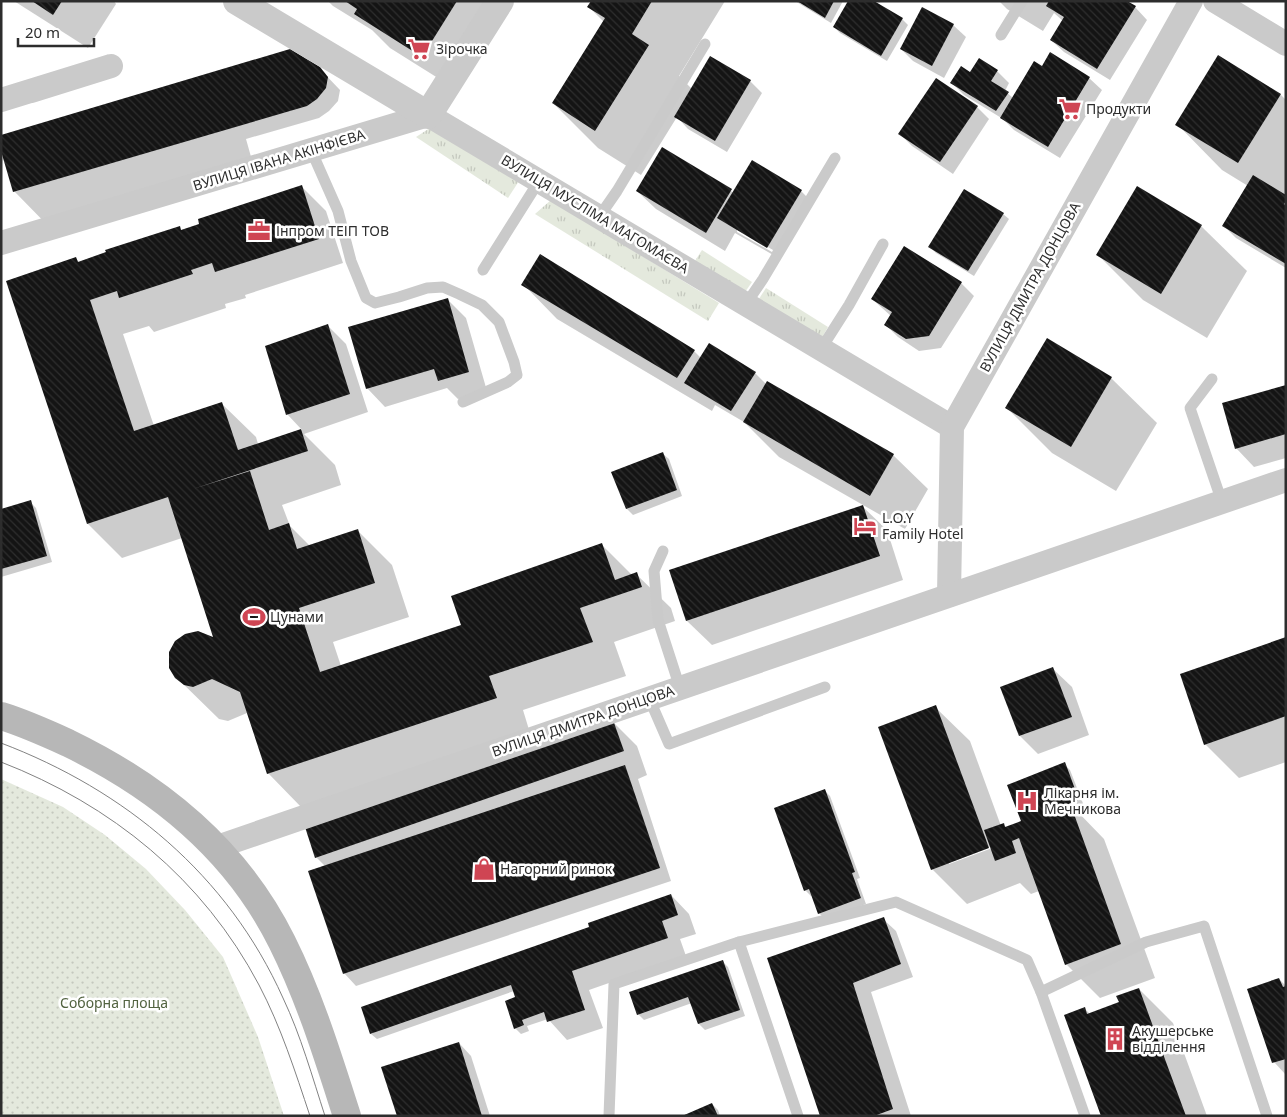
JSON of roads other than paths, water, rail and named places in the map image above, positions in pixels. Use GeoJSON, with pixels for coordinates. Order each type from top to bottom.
{"type":"FeatureCollection","features":[{"type":"Feature","properties":{"kind":"main road"},"geometry":{"type":"LineString","coordinates":[[1,716],[54,736],[122,772],[178,812],[217,847],[260,904],[281,940],[300,979],[347,1116]]}},
{"type":"Feature","properties":{"kind":"street","name":"ВУЛИЦЯ МУСЛІМА МАГОМАЄВА"},"geometry":{"type":"LineString","coordinates":[[237,1],[952,427]]}},
{"type":"Feature","properties":{"kind":"street"},"geometry":{"type":"LineString","coordinates":[[428,115],[500,1]]}},
{"type":"Feature","properties":{"kind":"street","name":"ВУЛИЦЯ ДМИТРА ДОНЦОВА"},"geometry":{"type":"LineString","coordinates":[[949,595],[952,427],[1191,1]]}},
{"type":"Feature","properties":{"kind":"street"},"geometry":{"type":"LineString","coordinates":[[1215,1],[1286,44]]}},
{"type":"Feature","properties":{"kind":"street"},"geometry":{"type":"LineString","coordinates":[[1,100],[111,66],[31,91]]}},
{"type":"Feature","properties":{"kind":"street","name":"ВУЛИЦЯ ІВАНА АКІНФІЄВА"},"geometry":{"type":"LineString","coordinates":[[1,243],[428,115]]}},
{"type":"Feature","properties":{"kind":"street","name":"ВУЛИЦЯ ДМИТРА ДОНЦОВА"},"geometry":{"type":"LineString","coordinates":[[217,847],[1286,480]]}},
{"type":"Feature","properties":{"kind":"lane"},"geometry":{"type":"LineString","coordinates":[[1001,35],[1022,1]]}},
{"type":"Feature","properties":{"kind":"lane"},"geometry":{"type":"LineString","coordinates":[[599,217],[705,44]]}},
{"type":"Feature","properties":{"kind":"lane"},"geometry":{"type":"LineString","coordinates":[[310,150],[338,211],[351,261],[366,298],[376,302],[427,288],[443,287],[482,305],[499,322],[517,375],[508,382],[463,402]]}},
{"type":"Feature","properties":{"kind":"lane"},"geometry":{"type":"LineString","coordinates":[[746,304],[763,279],[834,158]]}},
{"type":"Feature","properties":{"kind":"lane"},"geometry":{"type":"LineString","coordinates":[[483,270],[539,181]]}},
{"type":"Feature","properties":{"kind":"lane"},"geometry":{"type":"LineString","coordinates":[[821,349],[849,305],[883,244]]}},
{"type":"Feature","properties":{"kind":"lane"},"geometry":{"type":"LineString","coordinates":[[1212,378],[1190,408],[1222,502]]}},
{"type":"Feature","properties":{"kind":"lane"},"geometry":{"type":"LineString","coordinates":[[663,550],[654,571],[658,620],[680,688]]}},
{"type":"Feature","properties":{"kind":"lane"},"geometry":{"type":"LineString","coordinates":[[649,698],[669,744],[826,687]]}},
{"type":"Feature","properties":{"kind":"lane"},"geometry":{"type":"LineString","coordinates":[[609,1116],[614,984],[739,942],[896,902],[1027,960],[1041,992],[1085,1116]]}},
{"type":"Feature","properties":{"kind":"lane"},"geometry":{"type":"LineString","coordinates":[[1041,992],[1146,942],[1204,926],[1267,1116]]}},
{"type":"Feature","properties":{"kind":"lane"},"geometry":{"type":"LineString","coordinates":[[739,942],[798,1116]]}},
{"type":"Feature","properties":{"kind":"tram line"},"geometry":{"type":"LineString","coordinates":[[1,743],[46,762],[90,785],[130,812],[168,842],[202,876],[233,913],[260,954],[283,998],[301,1041],[325,1116]]}},
{"type":"Feature","properties":{"kind":"tram line"},"geometry":{"type":"LineString","coordinates":[[1,762],[42,780],[80,800],[117,824],[151,850],[182,879],[211,911],[236,947],[267,1001],[287,1049],[310,1116]]}},
{"type":"Feature","properties":{"kind":"place","name":"Зірочка"},"geometry":{"type":"Point","coordinates":[419,49]}},
{"type":"Feature","properties":{"kind":"place","name":"Продукти"},"geometry":{"type":"Point","coordinates":[1070,109]}},
{"type":"Feature","properties":{"kind":"place","name":"Інпром ТЕІП ТОВ"},"geometry":{"type":"Point","coordinates":[259,231]}},
{"type":"Feature","properties":{"kind":"place","name":"L.O.Y Family Hotel"},"geometry":{"type":"Point","coordinates":[865,526]}},
{"type":"Feature","properties":{"kind":"place","name":"Цунами"},"geometry":{"type":"Point","coordinates":[254,617]}},
{"type":"Feature","properties":{"kind":"place","name":"Лікарня ім. Мечникова"},"geometry":{"type":"Point","coordinates":[1027,801]}},
{"type":"Feature","properties":{"kind":"place","name":"Нагорний ринок"},"geometry":{"type":"Point","coordinates":[484,869]}},
{"type":"Feature","properties":{"kind":"place","name":"Акушерське відділення"},"geometry":{"type":"Point","coordinates":[1115,1039]}},
{"type":"Feature","properties":{"kind":"park label","name":"Соборна площа"},"geometry":{"type":"Point","coordinates":[114,1003]}}]}
